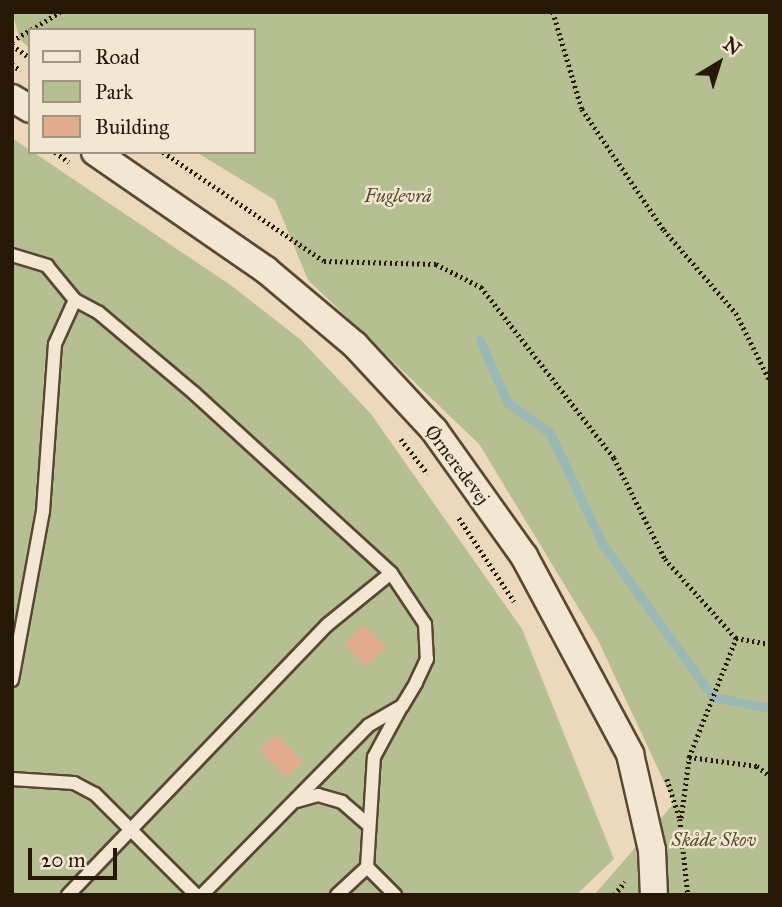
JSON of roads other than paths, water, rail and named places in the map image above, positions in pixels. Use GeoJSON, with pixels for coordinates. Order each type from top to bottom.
{"type":"FeatureCollection","features":[{"type":"Feature","properties":{"kind":"street"},"geometry":{"type":"LineString","coordinates":[[12,98],[28,108]]}},
{"type":"Feature","properties":{"kind":"street","name":"Ørneredevej"},"geometry":{"type":"LineString","coordinates":[[86,160],[266,270],[355,345],[434,430],[524,556],[630,754],[650,836],[654,895]]}},
{"type":"Feature","properties":{"kind":"lane"},"geometry":{"type":"LineString","coordinates":[[12,255],[47,266],[75,300],[99,313],[194,393],[391,573],[420,615],[428,642],[427,659],[374,757],[367,824],[367,867],[395,895]]}},
{"type":"Feature","properties":{"kind":"lane"},"geometry":{"type":"LineString","coordinates":[[12,680],[43,511],[55,344],[75,300]]}},
{"type":"Feature","properties":{"kind":"lane"},"geometry":{"type":"LineString","coordinates":[[68,895],[327,625],[391,573]]}},
{"type":"Feature","properties":{"kind":"lane"},"geometry":{"type":"LineString","coordinates":[[202,895],[368,726],[402,706]]}},
{"type":"Feature","properties":{"kind":"lane"},"geometry":{"type":"LineString","coordinates":[[12,779],[74,783],[95,794],[130,832],[196,895]]}},
{"type":"Feature","properties":{"kind":"lane"},"geometry":{"type":"LineString","coordinates":[[295,802],[318,795],[342,802],[367,824]]}},
{"type":"Feature","properties":{"kind":"lane"},"geometry":{"type":"LineString","coordinates":[[337,895],[367,867]]}},
{"type":"Feature","properties":{"kind":"waterway"},"geometry":{"type":"LineString","coordinates":[[480,340],[507,402],[550,433],[603,545],[713,697],[770,708]]}},
{"type":"Feature","properties":{"kind":"park label","name":"Fuglevrå"},"geometry":{"type":"Point","coordinates":[398,196]}},
{"type":"Feature","properties":{"kind":"park label","name":"Skåde Skov"},"geometry":{"type":"Point","coordinates":[714,840]}}]}
